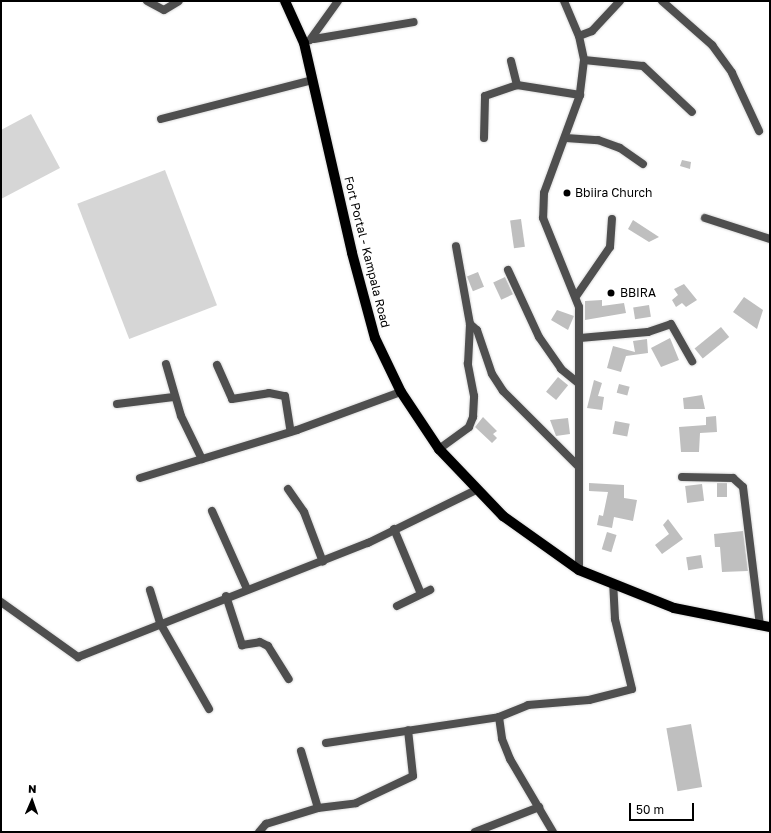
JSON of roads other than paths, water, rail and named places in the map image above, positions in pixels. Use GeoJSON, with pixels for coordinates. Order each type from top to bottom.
{"type":"FeatureCollection","features":[{"type":"Feature","properties":{"kind":"main road","name":"Fort Portal - Kampala Road"},"geometry":{"type":"LineString","coordinates":[[285,1],[309,41],[313,80],[363,299],[375,338],[401,392],[439,449],[476,490],[519,529],[579,570],[612,586],[674,608],[765,626]]}},
{"type":"Feature","properties":{"kind":"street"},"geometry":{"type":"LineString","coordinates":[[147,1],[164,10],[179,1]]}},
{"type":"Feature","properties":{"kind":"street"},"geometry":{"type":"LineString","coordinates":[[309,41],[338,1]]}},
{"type":"Feature","properties":{"kind":"street"},"geometry":{"type":"LineString","coordinates":[[564,1],[579,36],[584,60],[580,95],[566,138],[544,193],[543,218],[577,295],[580,338],[578,383],[579,570]]}},
{"type":"Feature","properties":{"kind":"street"},"geometry":{"type":"LineString","coordinates":[[579,36],[592,31],[620,1]]}},
{"type":"Feature","properties":{"kind":"street"},"geometry":{"type":"LineString","coordinates":[[662,1],[712,45],[732,72],[759,131]]}},
{"type":"Feature","properties":{"kind":"street"},"geometry":{"type":"LineString","coordinates":[[309,41],[414,22]]}},
{"type":"Feature","properties":{"kind":"street"},"geometry":{"type":"LineString","coordinates":[[584,60],[642,66],[692,112]]}},
{"type":"Feature","properties":{"kind":"street"},"geometry":{"type":"LineString","coordinates":[[511,61],[517,85]]}},
{"type":"Feature","properties":{"kind":"street"},"geometry":{"type":"LineString","coordinates":[[161,119],[313,80]]}},
{"type":"Feature","properties":{"kind":"street"},"geometry":{"type":"LineString","coordinates":[[484,138],[485,96],[517,85],[580,95]]}},
{"type":"Feature","properties":{"kind":"street"},"geometry":{"type":"LineString","coordinates":[[566,138],[598,140],[620,148],[643,164]]}},
{"type":"Feature","properties":{"kind":"street"},"geometry":{"type":"LineString","coordinates":[[705,218],[770,239]]}},
{"type":"Feature","properties":{"kind":"street"},"geometry":{"type":"LineString","coordinates":[[577,295],[610,247],[612,219]]}},
{"type":"Feature","properties":{"kind":"street"},"geometry":{"type":"LineString","coordinates":[[439,449],[469,427],[473,417],[474,396],[468,364],[470,324],[456,246]]}},
{"type":"Feature","properties":{"kind":"street"},"geometry":{"type":"LineString","coordinates":[[508,270],[539,337],[561,369],[578,383]]}},
{"type":"Feature","properties":{"kind":"street"},"geometry":{"type":"LineString","coordinates":[[470,324],[477,330],[492,374],[503,391],[579,467]]}},
{"type":"Feature","properties":{"kind":"street"},"geometry":{"type":"LineString","coordinates":[[580,338],[648,332],[671,324],[692,361]]}},
{"type":"Feature","properties":{"kind":"street"},"geometry":{"type":"LineString","coordinates":[[166,364],[174,397],[202,459]]}},
{"type":"Feature","properties":{"kind":"street"},"geometry":{"type":"LineString","coordinates":[[217,365],[232,399],[275,393],[285,396],[291,432]]}},
{"type":"Feature","properties":{"kind":"street"},"geometry":{"type":"LineString","coordinates":[[140,478],[291,432],[401,392]]}},
{"type":"Feature","properties":{"kind":"street"},"geometry":{"type":"LineString","coordinates":[[117,404],[174,397]]}},
{"type":"Feature","properties":{"kind":"street"},"geometry":{"type":"LineString","coordinates":[[682,478],[733,478],[743,487],[765,626]]}},
{"type":"Feature","properties":{"kind":"street"},"geometry":{"type":"LineString","coordinates":[[288,489],[307,518],[323,562]]}},
{"type":"Feature","properties":{"kind":"street"},"geometry":{"type":"LineString","coordinates":[[1,602],[78,657],[226,596],[323,562],[476,490]]}},
{"type":"Feature","properties":{"kind":"street"},"geometry":{"type":"LineString","coordinates":[[212,511],[247,589]]}},
{"type":"Feature","properties":{"kind":"street"},"geometry":{"type":"LineString","coordinates":[[394,529],[421,594]]}},
{"type":"Feature","properties":{"kind":"street"},"geometry":{"type":"LineString","coordinates":[[326,743],[500,717],[528,705],[589,700],[632,689],[615,619],[612,586]]}},
{"type":"Feature","properties":{"kind":"street"},"geometry":{"type":"LineString","coordinates":[[150,590],[160,623],[209,710]]}},
{"type":"Feature","properties":{"kind":"street"},"geometry":{"type":"LineString","coordinates":[[397,606],[430,590]]}},
{"type":"Feature","properties":{"kind":"street"},"geometry":{"type":"LineString","coordinates":[[226,596],[242,645],[260,642],[268,646],[289,680]]}},
{"type":"Feature","properties":{"kind":"street"},"geometry":{"type":"LineString","coordinates":[[500,717],[502,739],[510,759],[553,832]]}},
{"type":"Feature","properties":{"kind":"street"},"geometry":{"type":"LineString","coordinates":[[259,832],[266,824],[318,808],[356,803],[413,776],[408,730]]}},
{"type":"Feature","properties":{"kind":"street"},"geometry":{"type":"LineString","coordinates":[[301,751],[318,808]]}},
{"type":"Feature","properties":{"kind":"street"},"geometry":{"type":"LineString","coordinates":[[475,832],[539,807]]}},
{"type":"Feature","properties":{"kind":"place","name":"Bbiira Church"},"geometry":{"type":"Point","coordinates":[567,193]}},
{"type":"Feature","properties":{"kind":"place","name":"BBIRA"},"geometry":{"type":"Point","coordinates":[611,293]}}]}
